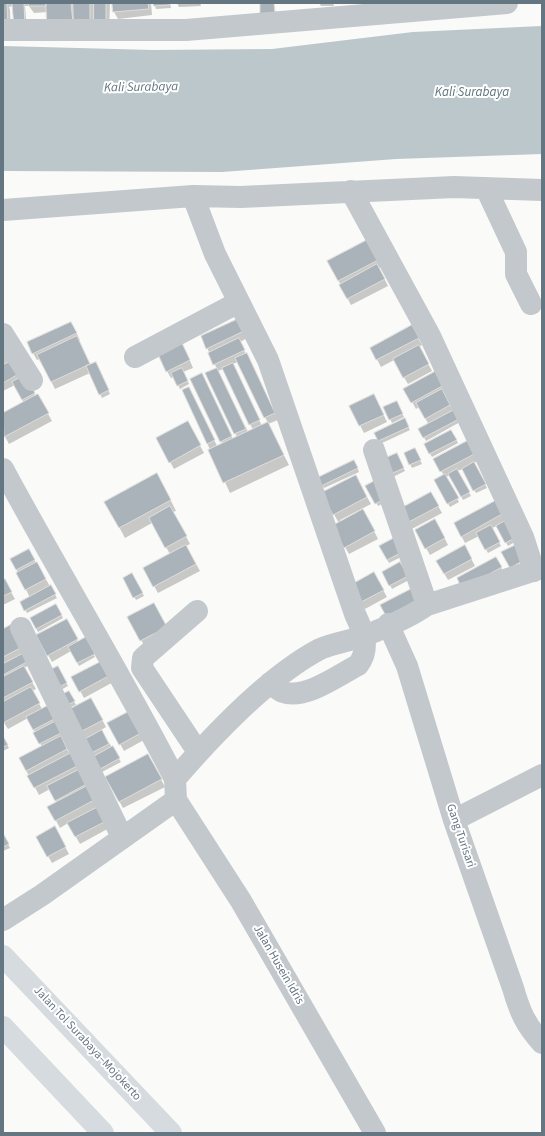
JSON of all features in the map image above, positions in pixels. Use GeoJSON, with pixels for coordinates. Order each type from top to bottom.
{"type":"FeatureCollection","features":[{"type":"Feature","properties":{"kind":"highway","name":"Jalan Tol Surabaya–Mojokerto"},"geometry":{"type":"LineString","coordinates":[[3,956],[171,1133]]}},
{"type":"Feature","properties":{"kind":"highway"},"geometry":{"type":"LineString","coordinates":[[3,1027],[103,1133]]}},
{"type":"Feature","properties":{"kind":"street"},"geometry":{"type":"LineString","coordinates":[[3,30],[186,30],[507,3]]}},
{"type":"Feature","properties":{"kind":"street"},"geometry":{"type":"LineString","coordinates":[[3,210],[193,196],[241,198],[351,190],[454,186],[542,190]]}},
{"type":"Feature","properties":{"kind":"street"},"geometry":{"type":"LineString","coordinates":[[486,188],[516,252],[516,274],[531,304]]}},
{"type":"Feature","properties":{"kind":"street"},"geometry":{"type":"LineString","coordinates":[[175,779],[198,752],[270,683],[321,649],[365,635],[418,611],[427,605],[538,570],[430,336],[351,190]]}},
{"type":"Feature","properties":{"kind":"street"},"geometry":{"type":"LineString","coordinates":[[193,196],[216,254],[268,360],[355,614],[365,635],[365,650],[363,658],[358,665],[309,691],[294,694],[283,692],[270,683]]}},
{"type":"Feature","properties":{"kind":"street"},"geometry":{"type":"LineString","coordinates":[[135,358],[240,302]]}},
{"type":"Feature","properties":{"kind":"street"},"geometry":{"type":"LineString","coordinates":[[3,334],[32,380]]}},
{"type":"Feature","properties":{"kind":"street"},"geometry":{"type":"LineString","coordinates":[[374,450],[427,605]]}},
{"type":"Feature","properties":{"kind":"street"},"geometry":{"type":"LineString","coordinates":[[3,469],[40,538],[140,710],[175,779],[176,800],[42,895],[3,920]]}},
{"type":"Feature","properties":{"kind":"street"},"geometry":{"type":"LineString","coordinates":[[197,611],[143,658],[141,664],[142,668],[198,752]]}},
{"type":"Feature","properties":{"kind":"street","name":"Gang Turisari"},"geometry":{"type":"LineString","coordinates":[[388,624],[407,666],[454,820],[513,988],[519,1011],[528,1028],[542,1043]]}},
{"type":"Feature","properties":{"kind":"street"},"geometry":{"type":"LineString","coordinates":[[21,628],[122,837]]}},
{"type":"Feature","properties":{"kind":"street"},"geometry":{"type":"LineString","coordinates":[[454,820],[542,774]]}},
{"type":"Feature","properties":{"kind":"street","name":"Jalan Husein Idris"},"geometry":{"type":"LineString","coordinates":[[176,800],[242,901],[375,1133]]}},
{"type":"Feature","properties":{"kind":"water","name":"Kali Surabaya"},"geometry":{"type":"Polygon","coordinates":[[[542,26],[542,154],[396,159],[222,172],[3,171],[3,46],[153,50],[272,49],[413,32],[542,26]]]}},
{"type":"Feature","properties":{"kind":"building"},"geometry":{"type":"Polygon","coordinates":[[[3,3],[7,3],[8,25],[3,25],[3,3]]]}},
{"type":"Feature","properties":{"kind":"building"},"geometry":{"type":"Polygon","coordinates":[[[24,3],[25,27],[14,27],[12,4],[24,3]]]}},
{"type":"Feature","properties":{"kind":"building"},"geometry":{"type":"Polygon","coordinates":[[[28,3],[46,3],[46,6],[29,6],[28,3]]]}},
{"type":"Feature","properties":{"kind":"building"},"geometry":{"type":"Polygon","coordinates":[[[46,3],[71,3],[73,23],[47,24],[46,3]]]}},
{"type":"Feature","properties":{"kind":"building"},"geometry":{"type":"Polygon","coordinates":[[[73,3],[90,3],[90,29],[74,29],[73,3]]]}},
{"type":"Feature","properties":{"kind":"building"},"geometry":{"type":"Polygon","coordinates":[[[94,3],[106,3],[106,27],[94,27],[94,3]]]}},
{"type":"Feature","properties":{"kind":"building"},"geometry":{"type":"Polygon","coordinates":[[[112,3],[148,3],[149,9],[113,12],[112,3]]]}},
{"type":"Feature","properties":{"kind":"building"},"geometry":{"type":"Polygon","coordinates":[[[153,3],[169,3],[169,5],[154,6],[153,3]]]}},
{"type":"Feature","properties":{"kind":"building"},"geometry":{"type":"Polygon","coordinates":[[[274,3],[275,16],[260,17],[260,4],[274,3]]]}},
{"type":"Feature","properties":{"kind":"building"},"geometry":{"type":"Polygon","coordinates":[[[371,238],[382,258],[338,281],[327,261],[371,238]]]}},
{"type":"Feature","properties":{"kind":"building"},"geometry":{"type":"Polygon","coordinates":[[[377,264],[385,279],[347,299],[339,285],[377,264]]]}},
{"type":"Feature","properties":{"kind":"building"},"geometry":{"type":"Polygon","coordinates":[[[238,319],[244,331],[206,349],[201,336],[238,319]]]}},
{"type":"Feature","properties":{"kind":"building"},"geometry":{"type":"Polygon","coordinates":[[[71,322],[77,333],[32,354],[27,342],[71,322]]]}},
{"type":"Feature","properties":{"kind":"building"},"geometry":{"type":"Polygon","coordinates":[[[412,325],[419,338],[376,360],[370,348],[412,325]]]}},
{"type":"Feature","properties":{"kind":"building"},"geometry":{"type":"Polygon","coordinates":[[[77,336],[90,364],[51,382],[37,355],[77,336]]]}},
{"type":"Feature","properties":{"kind":"building"},"geometry":{"type":"Polygon","coordinates":[[[239,338],[245,350],[213,365],[208,353],[239,338]]]}},
{"type":"Feature","properties":{"kind":"building"},"geometry":{"type":"Polygon","coordinates":[[[181,341],[190,360],[166,372],[157,352],[181,341]]]}},
{"type":"Feature","properties":{"kind":"building"},"geometry":{"type":"Polygon","coordinates":[[[419,345],[429,364],[403,378],[393,359],[419,345]]]}},
{"type":"Feature","properties":{"kind":"building"},"geometry":{"type":"Polygon","coordinates":[[[247,353],[275,413],[264,418],[235,358],[247,353]]]}},
{"type":"Feature","properties":{"kind":"building"},"geometry":{"type":"Polygon","coordinates":[[[15,359],[22,372],[3,383],[3,365],[15,359]]]}},
{"type":"Feature","properties":{"kind":"building"},"geometry":{"type":"Polygon","coordinates":[[[96,362],[109,390],[99,395],[86,366],[96,362]]]}},
{"type":"Feature","properties":{"kind":"building"},"geometry":{"type":"Polygon","coordinates":[[[233,363],[260,420],[249,425],[222,368],[233,363]]]}},
{"type":"Feature","properties":{"kind":"building"},"geometry":{"type":"Polygon","coordinates":[[[182,368],[188,381],[177,386],[171,373],[182,368]]]}},
{"type":"Feature","properties":{"kind":"building"},"geometry":{"type":"Polygon","coordinates":[[[217,368],[246,429],[234,434],[205,373],[217,368]]]}},
{"type":"Feature","properties":{"kind":"building"},"geometry":{"type":"Polygon","coordinates":[[[436,371],[444,385],[411,403],[403,389],[436,371]]]}},
{"type":"Feature","properties":{"kind":"building"},"geometry":{"type":"Polygon","coordinates":[[[202,373],[232,436],[220,442],[190,379],[202,373]]]}},
{"type":"Feature","properties":{"kind":"building"},"geometry":{"type":"Polygon","coordinates":[[[25,375],[35,393],[22,400],[12,382],[25,375]]]}},
{"type":"Feature","properties":{"kind":"building"},"geometry":{"type":"Polygon","coordinates":[[[189,387],[215,440],[207,444],[182,390],[189,387]]]}},
{"type":"Feature","properties":{"kind":"building"},"geometry":{"type":"Polygon","coordinates":[[[442,389],[450,405],[425,419],[416,403],[442,389]]]}},
{"type":"Feature","properties":{"kind":"building"},"geometry":{"type":"Polygon","coordinates":[[[38,394],[49,413],[4,437],[3,413],[38,394]]]}},
{"type":"Feature","properties":{"kind":"building"},"geometry":{"type":"Polygon","coordinates":[[[374,394],[384,415],[359,426],[349,406],[374,394]]]}},
{"type":"Feature","properties":{"kind":"building"},"geometry":{"type":"Polygon","coordinates":[[[397,401],[403,414],[389,420],[383,407],[397,401]]]}},
{"type":"Feature","properties":{"kind":"building"},"geometry":{"type":"Polygon","coordinates":[[[454,410],[459,419],[423,438],[418,429],[454,410]]]}},
{"type":"Feature","properties":{"kind":"building"},"geometry":{"type":"Polygon","coordinates":[[[405,418],[409,427],[378,441],[374,433],[405,418]]]}},
{"type":"Feature","properties":{"kind":"building"},"geometry":{"type":"Polygon","coordinates":[[[188,421],[201,445],[169,463],[156,438],[188,421]]]}},
{"type":"Feature","properties":{"kind":"building"},"geometry":{"type":"Polygon","coordinates":[[[268,422],[284,455],[223,483],[208,450],[268,422]]]}},
{"type":"Feature","properties":{"kind":"building"},"geometry":{"type":"Polygon","coordinates":[[[451,430],[457,440],[429,454],[424,444],[451,430]]]}},
{"type":"Feature","properties":{"kind":"building"},"geometry":{"type":"Polygon","coordinates":[[[471,439],[478,452],[440,472],[433,459],[471,439]]]}},
{"type":"Feature","properties":{"kind":"building"},"geometry":{"type":"Polygon","coordinates":[[[415,448],[421,460],[409,465],[404,453],[415,448]]]}},
{"type":"Feature","properties":{"kind":"building"},"geometry":{"type":"Polygon","coordinates":[[[397,453],[404,468],[388,475],[381,460],[397,453]]]}},
{"type":"Feature","properties":{"kind":"building"},"geometry":{"type":"Polygon","coordinates":[[[354,460],[358,468],[321,486],[317,478],[354,460]]]}},
{"type":"Feature","properties":{"kind":"building"},"geometry":{"type":"Polygon","coordinates":[[[474,462],[486,484],[473,491],[462,469],[474,462]]]}},
{"type":"Feature","properties":{"kind":"building"},"geometry":{"type":"Polygon","coordinates":[[[457,469],[470,492],[461,497],[448,474],[457,469]]]}},
{"type":"Feature","properties":{"kind":"building"},"geometry":{"type":"Polygon","coordinates":[[[157,473],[171,500],[119,528],[104,502],[157,473]]]}},
{"type":"Feature","properties":{"kind":"building"},"geometry":{"type":"Polygon","coordinates":[[[445,474],[459,498],[447,504],[434,480],[445,474]]]}},
{"type":"Feature","properties":{"kind":"building"},"geometry":{"type":"Polygon","coordinates":[[[356,475],[367,497],[333,515],[321,493],[356,475]]]}},
{"type":"Feature","properties":{"kind":"building"},"geometry":{"type":"Polygon","coordinates":[[[380,478],[390,496],[375,504],[365,486],[380,478]]]}},
{"type":"Feature","properties":{"kind":"building"},"geometry":{"type":"Polygon","coordinates":[[[431,492],[439,506],[403,525],[396,511],[431,492]]]}},
{"type":"Feature","properties":{"kind":"building"},"geometry":{"type":"Polygon","coordinates":[[[495,501],[502,514],[461,537],[454,523],[495,501]]]}},
{"type":"Feature","properties":{"kind":"building"},"geometry":{"type":"Polygon","coordinates":[[[170,506],[187,536],[165,548],[149,518],[170,506]]]}},
{"type":"Feature","properties":{"kind":"building"},"geometry":{"type":"Polygon","coordinates":[[[363,509],[375,531],[344,548],[332,526],[363,509]]]}},
{"type":"Feature","properties":{"kind":"building"},"geometry":{"type":"Polygon","coordinates":[[[435,519],[445,538],[425,549],[415,530],[435,519]]]}},
{"type":"Feature","properties":{"kind":"building"},"geometry":{"type":"Polygon","coordinates":[[[509,519],[519,536],[505,543],[496,526],[509,519]]]}},
{"type":"Feature","properties":{"kind":"building"},"geometry":{"type":"Polygon","coordinates":[[[491,525],[500,542],[485,550],[476,533],[491,525]]]}},
{"type":"Feature","properties":{"kind":"building"},"geometry":{"type":"Polygon","coordinates":[[[398,536],[406,550],[387,560],[379,546],[398,536]]]}},
{"type":"Feature","properties":{"kind":"building"},"geometry":{"type":"Polygon","coordinates":[[[520,543],[528,558],[510,568],[501,552],[520,543]]]}},
{"type":"Feature","properties":{"kind":"building"},"geometry":{"type":"Polygon","coordinates":[[[186,545],[196,564],[153,587],[143,568],[186,545]]]}},
{"type":"Feature","properties":{"kind":"building"},"geometry":{"type":"Polygon","coordinates":[[[465,545],[472,559],[444,574],[436,561],[465,545]]]}},
{"type":"Feature","properties":{"kind":"building"},"geometry":{"type":"Polygon","coordinates":[[[29,549],[35,560],[16,570],[10,559],[29,549]]]}},
{"type":"Feature","properties":{"kind":"building"},"geometry":{"type":"Polygon","coordinates":[[[496,557],[502,567],[462,589],[457,578],[496,557]]]}},
{"type":"Feature","properties":{"kind":"building"},"geometry":{"type":"Polygon","coordinates":[[[37,562],[46,579],[25,590],[16,573],[37,562]]]}},
{"type":"Feature","properties":{"kind":"building"},"geometry":{"type":"Polygon","coordinates":[[[400,562],[408,576],[389,586],[382,572],[400,562]]]}},
{"type":"Feature","properties":{"kind":"building"},"geometry":{"type":"Polygon","coordinates":[[[374,572],[384,590],[361,602],[351,585],[374,572]]]}},
{"type":"Feature","properties":{"kind":"building"},"geometry":{"type":"Polygon","coordinates":[[[132,573],[143,593],[133,598],[123,578],[132,573]]]}},
{"type":"Feature","properties":{"kind":"building"},"geometry":{"type":"Polygon","coordinates":[[[5,579],[12,592],[3,596],[3,580],[5,579]]]}},
{"type":"Feature","properties":{"kind":"building"},"geometry":{"type":"Polygon","coordinates":[[[51,585],[56,594],[24,611],[20,602],[51,585]]]}},
{"type":"Feature","properties":{"kind":"building"},"geometry":{"type":"Polygon","coordinates":[[[417,586],[424,599],[387,618],[380,605],[417,586]]]}},
{"type":"Feature","properties":{"kind":"building"},"geometry":{"type":"Polygon","coordinates":[[[154,603],[167,627],[140,641],[127,617],[154,603]]]}},
{"type":"Feature","properties":{"kind":"building"},"geometry":{"type":"Polygon","coordinates":[[[56,604],[62,615],[36,629],[30,618],[56,604]]]}},
{"type":"Feature","properties":{"kind":"building"},"geometry":{"type":"Polygon","coordinates":[[[67,619],[78,639],[47,656],[36,635],[67,619]]]}},
{"type":"Feature","properties":{"kind":"building"},"geometry":{"type":"Polygon","coordinates":[[[16,622],[28,644],[3,657],[3,629],[16,622]]]}},
{"type":"Feature","properties":{"kind":"building"},"geometry":{"type":"Polygon","coordinates":[[[86,637],[95,654],[77,663],[68,647],[86,637]]]}},
{"type":"Feature","properties":{"kind":"building"},"geometry":{"type":"Polygon","coordinates":[[[28,651],[32,659],[3,675],[3,664],[28,651]]]}},
{"type":"Feature","properties":{"kind":"building"},"geometry":{"type":"Polygon","coordinates":[[[106,659],[114,673],[79,692],[71,677],[106,659]]]}},
{"type":"Feature","properties":{"kind":"building"},"geometry":{"type":"Polygon","coordinates":[[[24,666],[33,682],[3,698],[3,677],[24,666]]]}},
{"type":"Feature","properties":{"kind":"building"},"geometry":{"type":"Polygon","coordinates":[[[58,666],[67,683],[57,688],[48,671],[58,666]]]}},
{"type":"Feature","properties":{"kind":"building"},"geometry":{"type":"Polygon","coordinates":[[[31,687],[40,703],[3,723],[3,702],[31,687]]]}},
{"type":"Feature","properties":{"kind":"building"},"geometry":{"type":"Polygon","coordinates":[[[69,691],[75,701],[66,706],[61,695],[69,691]]]}},
{"type":"Feature","properties":{"kind":"building"},"geometry":{"type":"Polygon","coordinates":[[[91,698],[103,720],[80,732],[68,710],[91,698]]]}},
{"type":"Feature","properties":{"kind":"building"},"geometry":{"type":"Polygon","coordinates":[[[53,703],[60,716],[33,730],[26,717],[53,703]]]}},
{"type":"Feature","properties":{"kind":"building"},"geometry":{"type":"Polygon","coordinates":[[[130,711],[141,733],[119,745],[107,723],[130,711]]]}},
{"type":"Feature","properties":{"kind":"building"},"geometry":{"type":"Polygon","coordinates":[[[60,719],[67,730],[39,744],[33,733],[60,719]]]}},
{"type":"Feature","properties":{"kind":"building"},"geometry":{"type":"Polygon","coordinates":[[[102,730],[109,744],[89,754],[82,741],[102,730]]]}},
{"type":"Feature","properties":{"kind":"building"},"geometry":{"type":"Polygon","coordinates":[[[3,736],[8,745],[3,747],[3,736]]]}},
{"type":"Feature","properties":{"kind":"building"},"geometry":{"type":"Polygon","coordinates":[[[61,736],[67,749],[26,771],[19,758],[61,736]]]}},
{"type":"Feature","properties":{"kind":"building"},"geometry":{"type":"Polygon","coordinates":[[[113,746],[120,758],[100,769],[93,757],[113,746]]]}},
{"type":"Feature","properties":{"kind":"building"},"geometry":{"type":"Polygon","coordinates":[[[71,753],[77,766],[34,788],[27,776],[71,753]]]}},
{"type":"Feature","properties":{"kind":"building"},"geometry":{"type":"Polygon","coordinates":[[[148,754],[162,779],[119,802],[105,777],[148,754]]]}},
{"type":"Feature","properties":{"kind":"building"},"geometry":{"type":"Polygon","coordinates":[[[86,766],[94,780],[55,801],[47,786],[86,766]]]}},
{"type":"Feature","properties":{"kind":"building"},"geometry":{"type":"Polygon","coordinates":[[[87,786],[94,800],[55,821],[47,807],[87,786]]]}},
{"type":"Feature","properties":{"kind":"building"},"geometry":{"type":"Polygon","coordinates":[[[100,806],[108,820],[75,837],[67,823],[100,806]]]}},
{"type":"Feature","properties":{"kind":"building"},"geometry":{"type":"Polygon","coordinates":[[[55,826],[66,847],[47,857],[36,837],[55,826]]]}},
{"type":"Feature","properties":{"kind":"building"},"geometry":{"type":"Polygon","coordinates":[[[3,833],[9,844],[3,847],[3,833]]]}}]}
